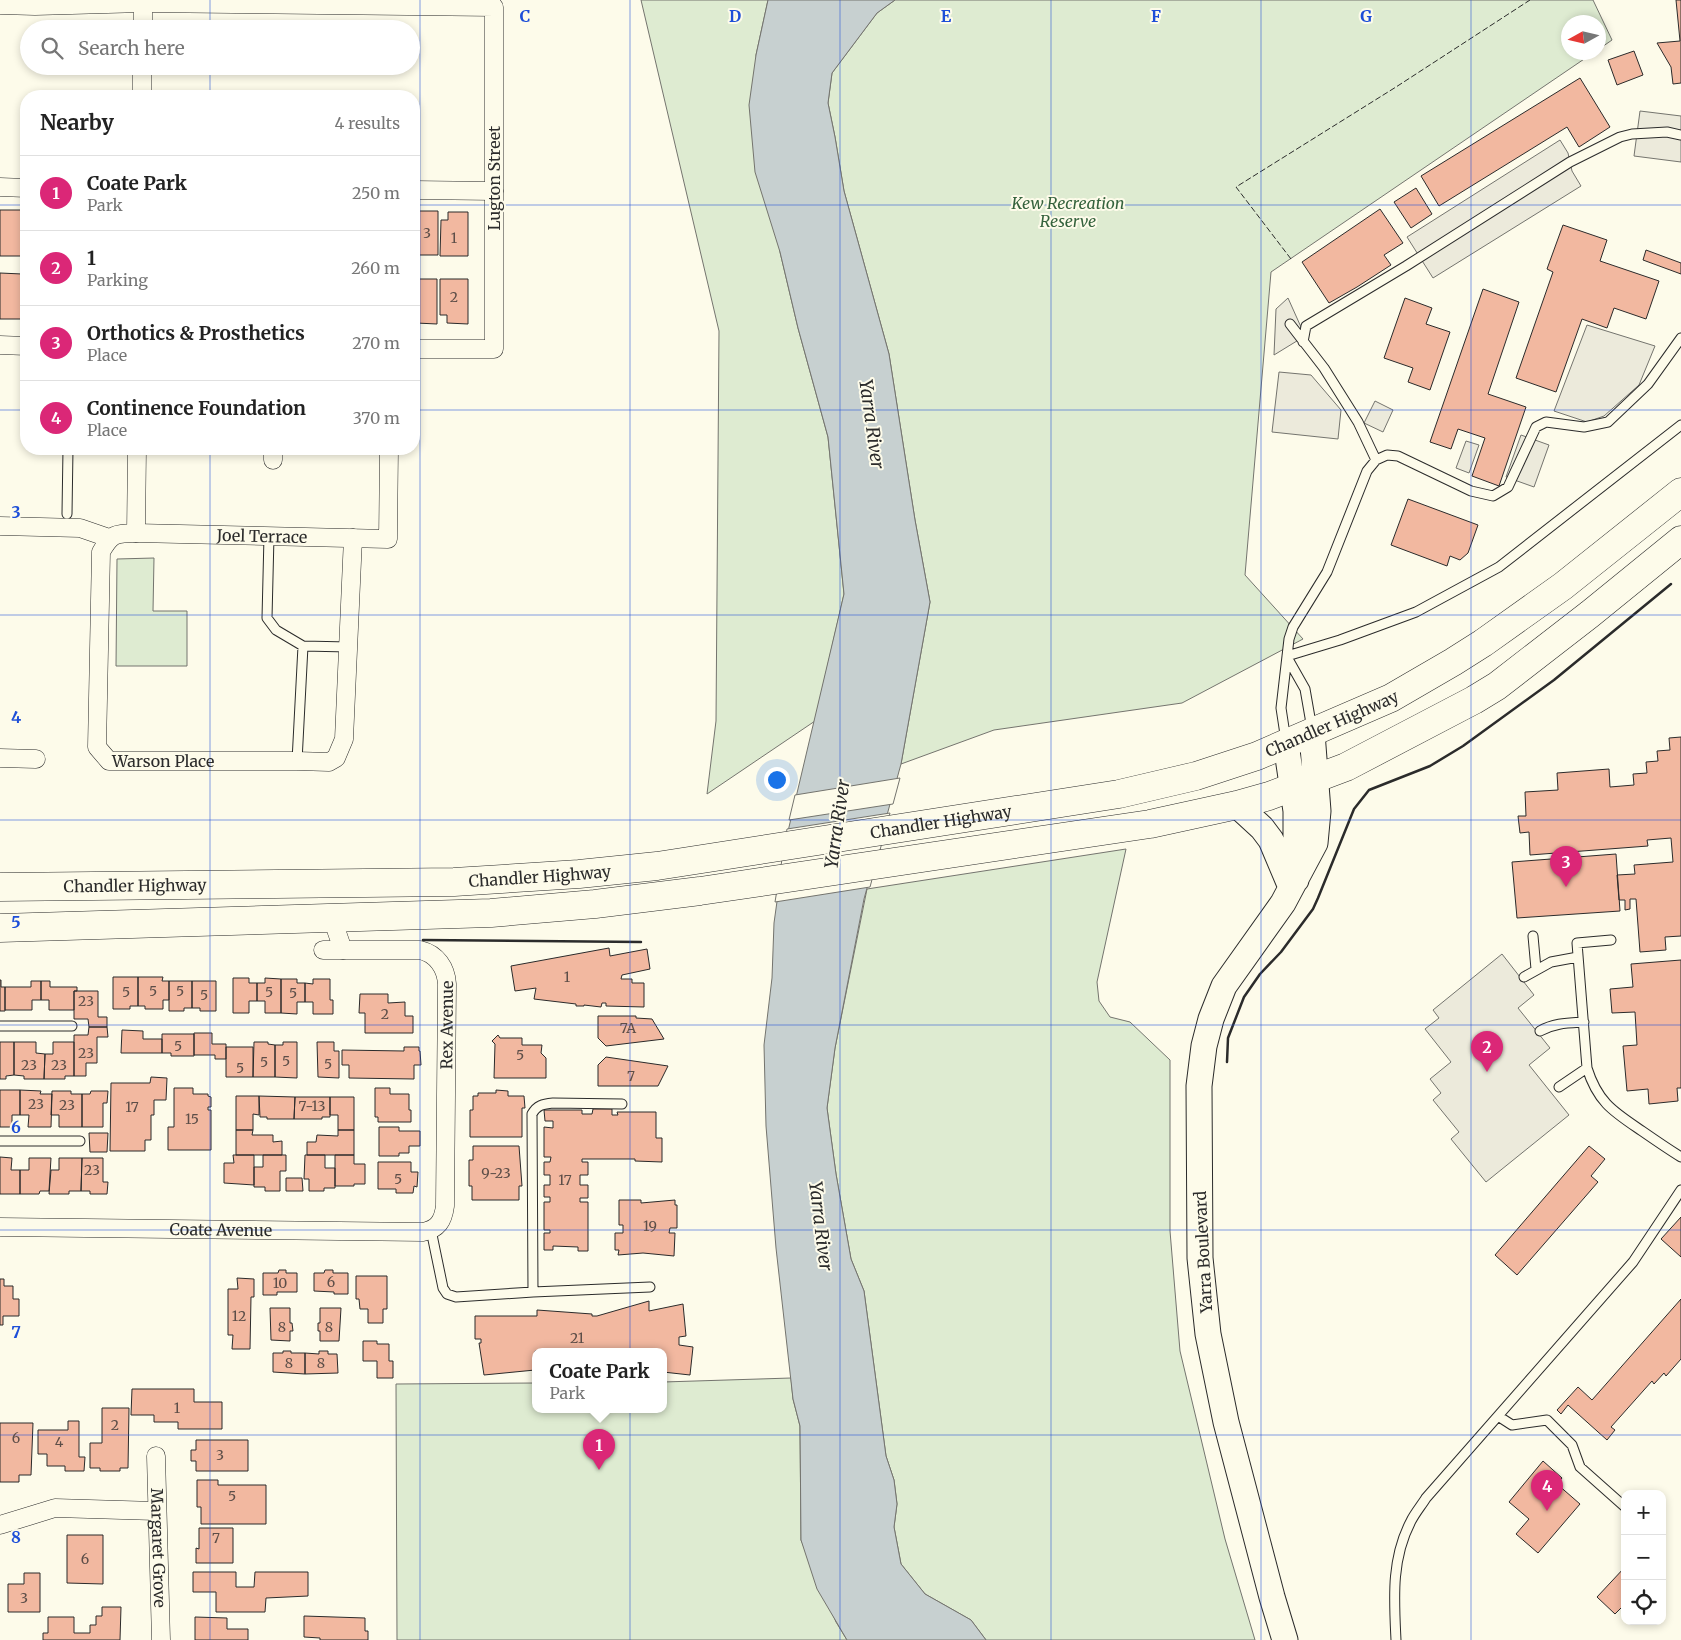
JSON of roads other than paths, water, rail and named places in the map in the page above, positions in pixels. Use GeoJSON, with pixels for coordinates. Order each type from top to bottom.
{"type":"FeatureCollection","features":[{"type":"Feature","properties":{"kind":"main road","name":"Chandler Highway"},"geometry":{"type":"LineString","coordinates":[[0,887],[454,882],[579,874],[657,866],[1119,794],[1157,786],[1220,769],[1286,744],[1391,698],[1454,662],[1563,586],[1681,492]]}},
{"type":"Feature","properties":{"kind":"main road","name":"Chandler Highway"},"geometry":{"type":"LineString","coordinates":[[0,928],[491,913],[650,898],[1150,824],[1237,806],[1305,783],[1358,762],[1474,700],[1497,686],[1681,540]]}},
{"type":"Feature","properties":{"kind":"main road","name":"Yarra Boulevard"},"geometry":{"type":"LineString","coordinates":[[1305,783],[1312,733]]}},
{"type":"Feature","properties":{"kind":"main road","name":"Yarra Boulevard"},"geometry":{"type":"LineString","coordinates":[[1285,1640],[1226,1422],[1208,1334],[1200,1249],[1199,1086],[1206,1037],[1224,986],[1268,926],[1294,885],[1317,836],[1318,821],[1305,783],[1286,744]]}},
{"type":"Feature","properties":{"kind":"main road"},"geometry":{"type":"LineString","coordinates":[[1237,806],[1262,828],[1271,840],[1294,885]]}},
{"type":"Feature","properties":{"kind":"street"},"geometry":{"type":"LineString","coordinates":[[0,6],[143,3],[143,20]]}},
{"type":"Feature","properties":{"kind":"street","name":"Lugton Street"},"geometry":{"type":"LineString","coordinates":[[143,3],[494,7],[494,349],[420,349]]}},
{"type":"Feature","properties":{"kind":"street"},"geometry":{"type":"LineString","coordinates":[[142,75],[142,90]]}},
{"type":"Feature","properties":{"kind":"street"},"geometry":{"type":"LineString","coordinates":[[0,187],[20,188]]}},
{"type":"Feature","properties":{"kind":"street"},"geometry":{"type":"LineString","coordinates":[[420,190],[494,191]]}},
{"type":"Feature","properties":{"kind":"street"},"geometry":{"type":"LineString","coordinates":[[0,345],[20,346]]}},
{"type":"Feature","properties":{"kind":"street"},"geometry":{"type":"LineString","coordinates":[[0,526],[80,528],[109,538],[119,533],[136,533],[137,455]]}},
{"type":"Feature","properties":{"kind":"street","name":"Joel Terrace"},"geometry":{"type":"LineString","coordinates":[[136,533],[388,538],[389,455]]}},
{"type":"Feature","properties":{"kind":"street","name":"Warson Place"},"geometry":{"type":"LineString","coordinates":[[109,538],[101,552],[97,748],[109,761],[328,762],[336,758],[344,739],[353,538]]}},
{"type":"Feature","properties":{"kind":"street"},"geometry":{"type":"LineString","coordinates":[[0,758],[36,759]]}},
{"type":"Feature","properties":{"kind":"street"},"geometry":{"type":"LineString","coordinates":[[332,918],[342,950]]}},
{"type":"Feature","properties":{"kind":"street","name":"Rex Avenue"},"geometry":{"type":"LineString","coordinates":[[323,950],[417,950],[426,952],[435,958],[445,972],[447,984],[445,1206],[436,1227]]}},
{"type":"Feature","properties":{"kind":"street","name":"Coate Avenue"},"geometry":{"type":"LineString","coordinates":[[0,1227],[413,1232],[436,1227]]}},
{"type":"Feature","properties":{"kind":"street","name":"Margaret Grove"},"geometry":{"type":"LineString","coordinates":[[156,1456],[161,1640]]}},
{"type":"Feature","properties":{"kind":"street"},"geometry":{"type":"LineString","coordinates":[[0,1525],[55,1508],[156,1511]]}},
{"type":"Feature","properties":{"kind":"lane"},"geometry":{"type":"LineString","coordinates":[[1303,342],[1306,326],[1406,266],[1570,162],[1620,137],[1632,134],[1667,132],[1681,135]]}},
{"type":"Feature","properties":{"kind":"lane"},"geometry":{"type":"LineString","coordinates":[[1290,324],[1324,368],[1358,422],[1376,460]]}},
{"type":"Feature","properties":{"kind":"lane"},"geometry":{"type":"LineString","coordinates":[[1286,744],[1281,708],[1288,639],[1293,627],[1327,572],[1367,471],[1376,460],[1387,455],[1398,456],[1471,491],[1493,496],[1508,487],[1536,427],[1546,422],[1584,428],[1608,422],[1648,384],[1681,338]]}},
{"type":"Feature","properties":{"kind":"lane"},"geometry":{"type":"LineString","coordinates":[[1287,658],[1416,612],[1499,567],[1681,425]]}},
{"type":"Feature","properties":{"kind":"lane"},"geometry":{"type":"LineString","coordinates":[[67,514],[68,455]]}},
{"type":"Feature","properties":{"kind":"lane"},"geometry":{"type":"LineString","coordinates":[[269,536],[267,618],[276,630],[303,646],[349,646]]}},
{"type":"Feature","properties":{"kind":"lane"},"geometry":{"type":"LineString","coordinates":[[297,761],[303,646]]}},
{"type":"Feature","properties":{"kind":"lane"},"geometry":{"type":"LineString","coordinates":[[1287,658],[1305,689],[1312,733]]}},
{"type":"Feature","properties":{"kind":"lane"},"geometry":{"type":"LineString","coordinates":[[1533,936],[1536,970]]}},
{"type":"Feature","properties":{"kind":"lane"},"geometry":{"type":"LineString","coordinates":[[1611,940],[1577,942],[1587,1068],[1591,1081],[1601,1098],[1623,1119],[1681,1157]]}},
{"type":"Feature","properties":{"kind":"lane"},"geometry":{"type":"LineString","coordinates":[[1524,977],[1551,962],[1578,957]]}},
{"type":"Feature","properties":{"kind":"lane"},"geometry":{"type":"LineString","coordinates":[[1540,1031],[1557,1024],[1584,1022]]}},
{"type":"Feature","properties":{"kind":"lane"},"geometry":{"type":"LineString","coordinates":[[0,1026],[72,1026]]}},
{"type":"Feature","properties":{"kind":"lane"},"geometry":{"type":"LineString","coordinates":[[1559,1087],[1587,1068]]}},
{"type":"Feature","properties":{"kind":"lane"},"geometry":{"type":"LineString","coordinates":[[533,1292],[532,1114],[536,1108],[553,1102],[622,1104]]}},
{"type":"Feature","properties":{"kind":"lane"},"geometry":{"type":"LineString","coordinates":[[0,1141],[80,1141]]}},
{"type":"Feature","properties":{"kind":"lane"},"geometry":{"type":"LineString","coordinates":[[1396,1640],[1393,1595],[1394,1579],[1402,1544],[1411,1522],[1426,1498],[1633,1262],[1681,1190]]}},
{"type":"Feature","properties":{"kind":"lane"},"geometry":{"type":"LineString","coordinates":[[436,1227],[441,1280],[447,1294],[456,1297],[650,1287]]}},
{"type":"Feature","properties":{"kind":"lane"},"geometry":{"type":"LineString","coordinates":[[1498,1416],[1512,1425],[1547,1420],[1572,1445],[1580,1467],[1621,1503]]}},
{"type":"Feature","properties":{"kind":"water","name":"Yarra River"},"geometry":{"type":"Polygon","coordinates":[[[768,0],[895,0],[877,13],[832,73],[828,103],[844,191],[889,354],[930,602],[901,764],[864,899],[835,1048],[827,1108],[851,1259],[864,1291],[886,1456],[894,1480],[897,1504],[894,1527],[901,1564],[925,1594],[971,1620],[986,1640],[847,1640],[817,1589],[801,1540],[800,1426],[793,1399],[776,1248],[766,1126],[764,1045],[772,978],[774,923],[785,844],[844,594],[828,437],[798,328],[780,252],[755,172],[749,105],[756,55],[768,0]]]}},
{"type":"Feature","properties":{"kind":"place","name":"Orthotics & Prosthetics"},"geometry":{"type":"Point","coordinates":[1566,887]}},
{"type":"Feature","properties":{"kind":"place","name":"1"},"geometry":{"type":"Point","coordinates":[1487,1072]}},
{"type":"Feature","properties":{"kind":"place","name":"Coate Park"},"geometry":{"type":"Point","coordinates":[599,1470]}},
{"type":"Feature","properties":{"kind":"place","name":"Continence Foundation"},"geometry":{"type":"Point","coordinates":[1547,1511]}},
{"type":"Feature","properties":{"kind":"park label","name":"Kew Recreation Reserve"},"geometry":{"type":"Point","coordinates":[1068,212]}}]}
